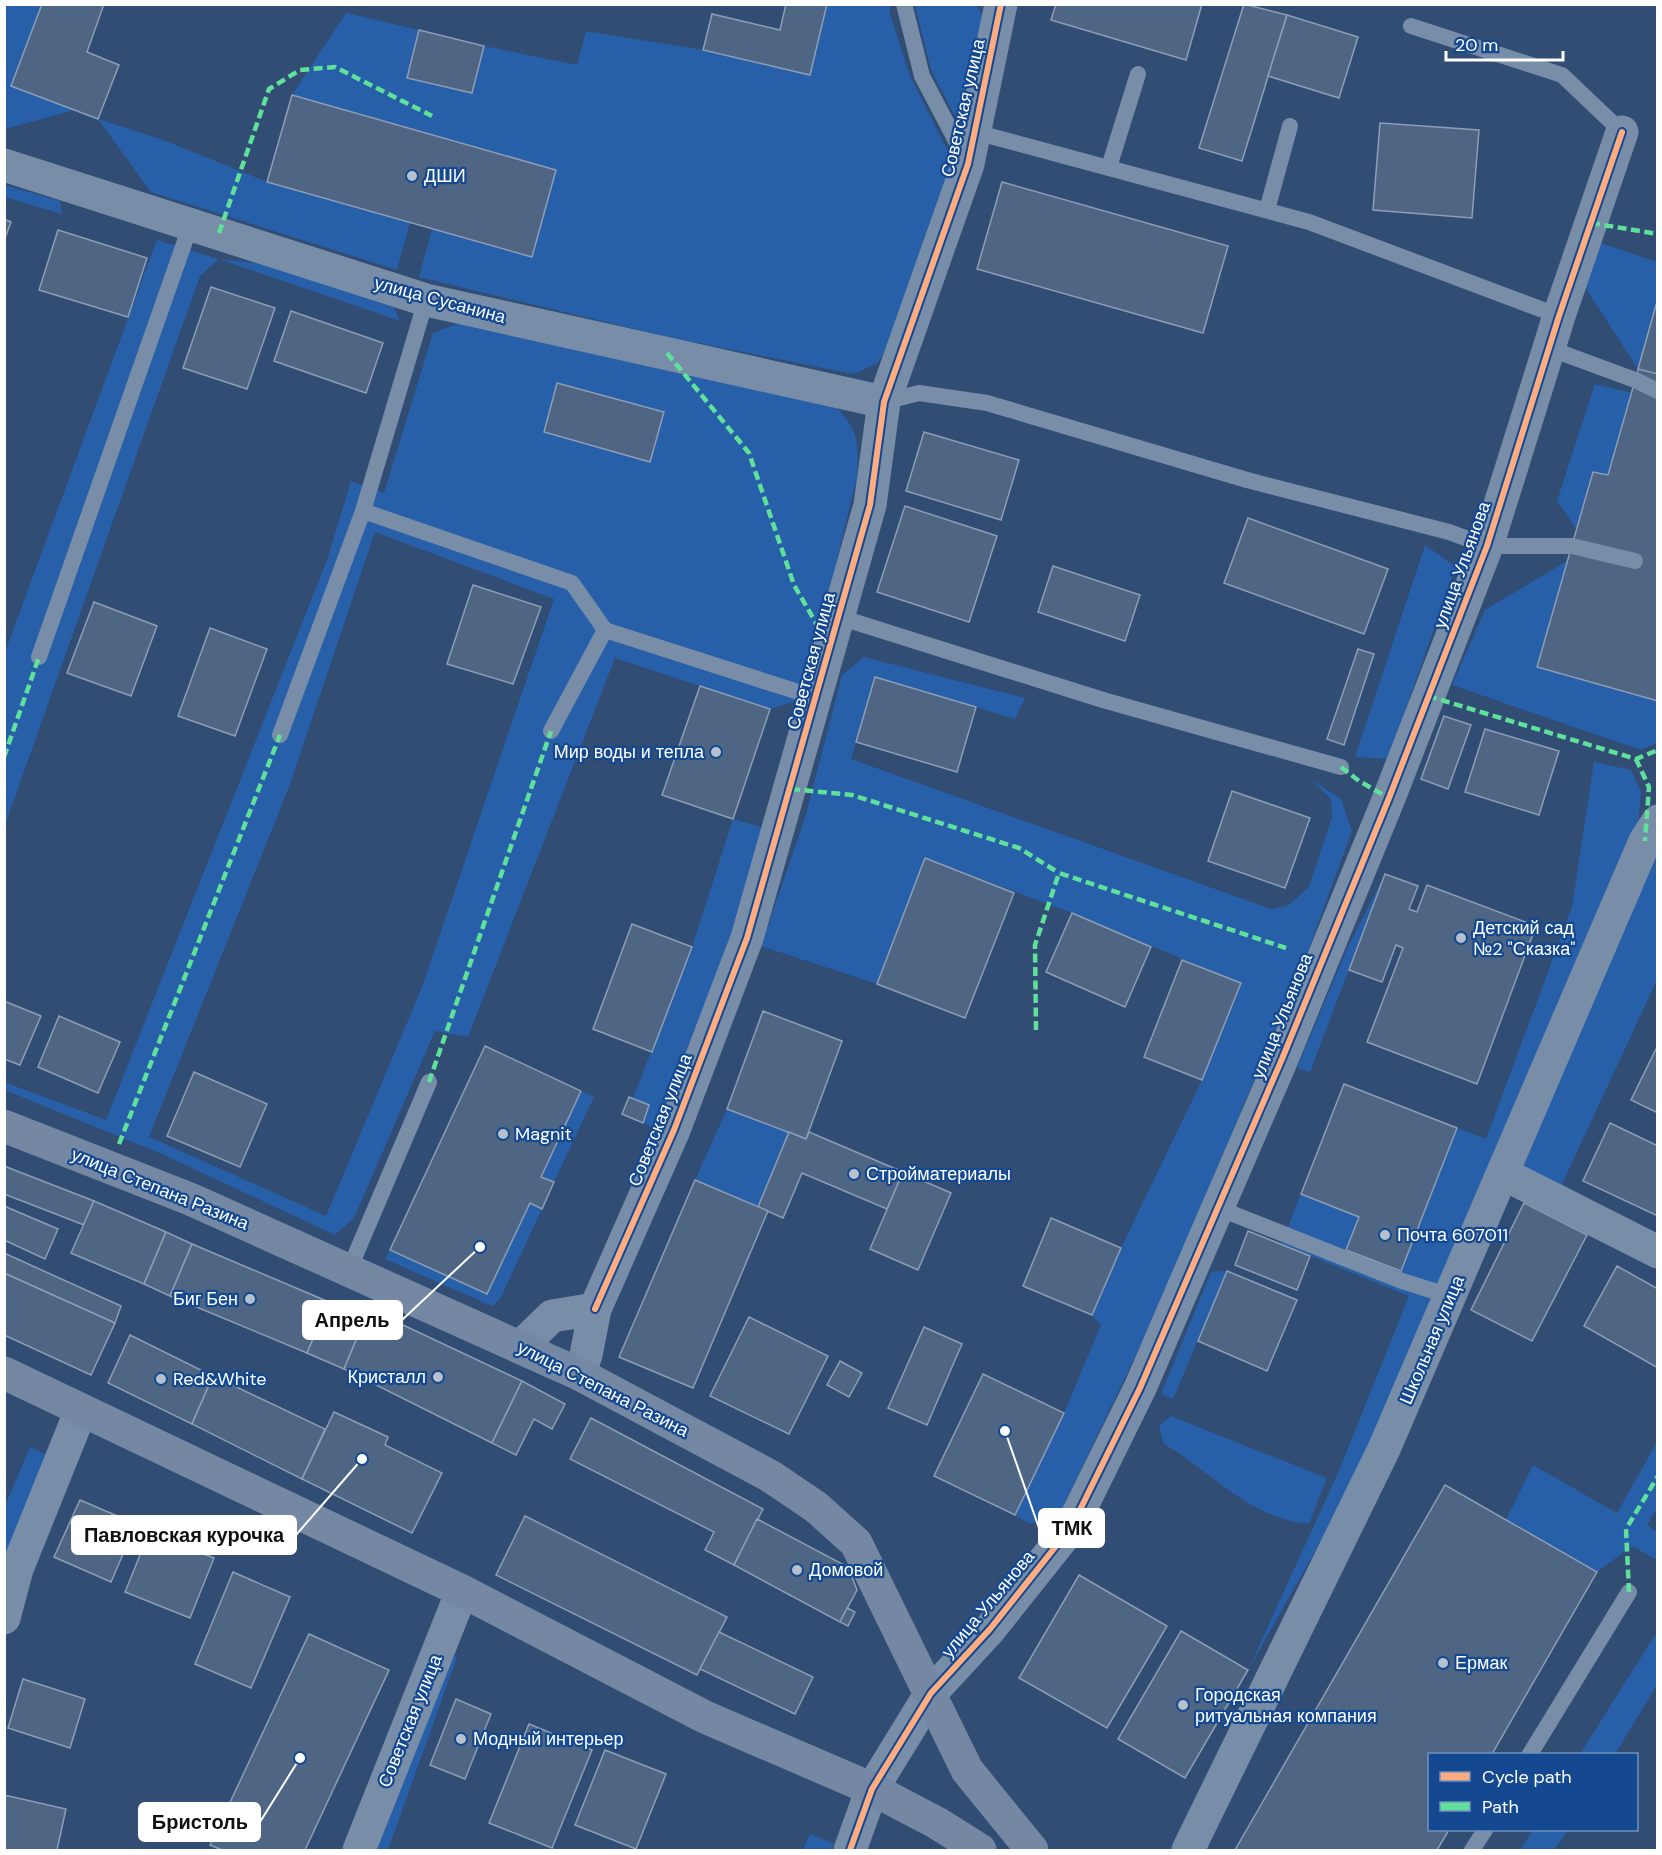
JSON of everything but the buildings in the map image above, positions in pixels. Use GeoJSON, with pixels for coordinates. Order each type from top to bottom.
{"type":"FeatureCollection","features":[{"type":"Feature","properties":{"kind":"main road","name":"улица Степана Разина"},"geometry":{"type":"LineString","coordinates":[[4,1126],[190,1199],[579,1374],[770,1476],[824,1514],[856,1543],[967,1770],[1032,1851]]}},
{"type":"Feature","properties":{"kind":"main road"},"geometry":{"type":"LineString","coordinates":[[4,1373],[462,1591],[705,1717],[872,1789],[937,1823],[980,1851]]}},
{"type":"Feature","properties":{"kind":"street","name":"Советская улица"},"geometry":{"type":"LineString","coordinates":[[579,1374],[586,1355],[595,1309],[674,1130],[747,938],[870,505],[884,402],[968,164],[1001,4]]}},
{"type":"Feature","properties":{"kind":"street","name":"улица Ульянова"},"geometry":{"type":"LineString","coordinates":[[850,1851],[872,1789],[931,1693],[990,1629],[1072,1526],[1140,1388],[1218,1208],[1389,798],[1487,546],[1551,349],[1559,316],[1622,132]]}},
{"type":"Feature","properties":{"kind":"street","name":"улица Сусанина"},"geometry":{"type":"LineString","coordinates":[[4,165],[426,300],[884,402]]}},
{"type":"Feature","properties":{"kind":"street","name":"Школьная улица"},"geometry":{"type":"LineString","coordinates":[[1188,1851],[1384,1449],[1645,841],[1658,821]]}},
{"type":"Feature","properties":{"kind":"street"},"geometry":{"type":"LineString","coordinates":[[1504,1174],[1658,1252]]}},
{"type":"Feature","properties":{"kind":"street"},"geometry":{"type":"LineString","coordinates":[[520,1347],[552,1316],[595,1309]]}},
{"type":"Feature","properties":{"kind":"street"},"geometry":{"type":"LineString","coordinates":[[4,1618],[17,1569],[81,1410]]}},
{"type":"Feature","properties":{"kind":"street","name":"Советская улица"},"geometry":{"type":"LineString","coordinates":[[359,1851],[462,1591]]}},
{"type":"Feature","properties":{"kind":"lane"},"geometry":{"type":"LineString","coordinates":[[904,4],[922,76],[968,164]]}},
{"type":"Feature","properties":{"kind":"lane"},"geometry":{"type":"LineString","coordinates":[[1411,26],[1562,75],[1622,132]]}},
{"type":"Feature","properties":{"kind":"lane"},"geometry":{"type":"LineString","coordinates":[[1109,167],[1138,74]]}},
{"type":"Feature","properties":{"kind":"lane"},"geometry":{"type":"LineString","coordinates":[[1266,210],[1290,126]]}},
{"type":"Feature","properties":{"kind":"lane"},"geometry":{"type":"LineString","coordinates":[[975,132],[1309,222],[1559,316]]}},
{"type":"Feature","properties":{"kind":"lane"},"geometry":{"type":"LineString","coordinates":[[39,657],[191,224]]}},
{"type":"Feature","properties":{"kind":"lane"},"geometry":{"type":"LineString","coordinates":[[280,735],[363,511],[426,300]]}},
{"type":"Feature","properties":{"kind":"lane"},"geometry":{"type":"LineString","coordinates":[[1551,349],[1635,380],[1658,392]]}},
{"type":"Feature","properties":{"kind":"lane"},"geometry":{"type":"LineString","coordinates":[[884,402],[919,393],[987,403],[1247,480],[1449,532],[1487,546],[1572,546],[1635,561]]}},
{"type":"Feature","properties":{"kind":"lane"},"geometry":{"type":"LineString","coordinates":[[363,511],[572,583],[605,630],[816,698]]}},
{"type":"Feature","properties":{"kind":"lane"},"geometry":{"type":"LineString","coordinates":[[839,617],[1103,700],[1341,767]]}},
{"type":"Feature","properties":{"kind":"lane"},"geometry":{"type":"LineString","coordinates":[[551,731],[605,630]]}},
{"type":"Feature","properties":{"kind":"lane"},"geometry":{"type":"LineString","coordinates":[[349,1270],[429,1082]]}},
{"type":"Feature","properties":{"kind":"lane"},"geometry":{"type":"LineString","coordinates":[[1218,1208],[1402,1281],[1450,1296]]}},
{"type":"Feature","properties":{"kind":"lane"},"geometry":{"type":"LineString","coordinates":[[1531,1753],[1629,1592]]}},
{"type":"Feature","properties":{"kind":"lane"},"geometry":{"type":"LineString","coordinates":[[1472,1851],[1484,1831]]}},
{"type":"Feature","properties":{"kind":"shaded area"},"geometry":{"type":"Polygon","coordinates":[[[5,5],[42,5],[11,86],[75,110],[5,129],[5,5]]]}},
{"type":"Feature","properties":{"kind":"shaded area"},"geometry":{"type":"Polygon","coordinates":[[[827,5],[890,5],[890,14],[910,76],[954,163],[896,332],[877,364],[853,374],[668,337],[419,277],[432,229],[556,170],[292,95],[346,13],[419,30],[407,78],[471,93],[484,46],[577,65],[586,31],[703,50],[810,75],[827,5]]]}},
{"type":"Feature","properties":{"kind":"shaded area"},"geometry":{"type":"Polygon","coordinates":[[[915,5],[976,5],[987,22],[960,126],[931,70],[915,5]]]}},
{"type":"Feature","properties":{"kind":"shaded area"},"geometry":{"type":"Polygon","coordinates":[[[98,119],[163,140],[267,182],[410,222],[397,270],[151,192],[98,119]]]}},
{"type":"Feature","properties":{"kind":"shaded area"},"geometry":{"type":"Polygon","coordinates":[[[4,185],[60,201],[62,214],[5,197],[4,185]]]}},
{"type":"Feature","properties":{"kind":"shaded area"},"geometry":{"type":"Polygon","coordinates":[[[157,240],[219,259],[200,276],[5,825],[5,652],[157,240]]]}},
{"type":"Feature","properties":{"kind":"shaded area"},"geometry":{"type":"Polygon","coordinates":[[[1601,243],[1657,262],[1657,300],[1638,369],[1585,287],[1601,243]]]}},
{"type":"Feature","properties":{"kind":"shaded area"},"geometry":{"type":"Polygon","coordinates":[[[219,259],[307,269],[390,297],[400,321],[219,259]]]}},
{"type":"Feature","properties":{"kind":"shaded area"},"geometry":{"type":"Polygon","coordinates":[[[467,320],[829,400],[846,418],[855,434],[858,452],[857,477],[803,699],[770,709],[615,658],[468,1037],[435,1031],[354,1218],[335,1235],[162,1154],[5,1090],[4,1082],[106,1120],[327,560],[351,481],[384,493],[433,333],[467,320]],[[375,532],[289,787],[149,1137],[326,1216],[422,987],[554,599],[375,532]]]}},
{"type":"Feature","properties":{"kind":"shaded area"},"geometry":{"type":"Polygon","coordinates":[[[1595,384],[1632,393],[1608,475],[1593,472],[1577,530],[1557,501],[1595,384]]]}},
{"type":"Feature","properties":{"kind":"shaded area"},"geometry":{"type":"Polygon","coordinates":[[[1425,545],[1456,567],[1388,759],[1355,757],[1425,545]]]}},
{"type":"Feature","properties":{"kind":"shaded area"},"geometry":{"type":"Polygon","coordinates":[[[1567,561],[1537,667],[1657,701],[1657,743],[1641,750],[1452,685],[1485,610],[1567,561]]]}},
{"type":"Feature","properties":{"kind":"shaded area"},"geometry":{"type":"Polygon","coordinates":[[[864,657],[1025,698],[1015,719],[876,677],[851,759],[1271,909],[1289,905],[1309,887],[1332,817],[1331,799],[1310,779],[1341,799],[1352,831],[1302,967],[1154,1317],[1062,1509],[1030,1524],[1015,1515],[1064,1413],[1101,1325],[1092,1315],[1121,1248],[1202,1080],[1240,983],[1072,913],[925,858],[877,984],[761,946],[805,818],[842,675],[864,657]]]}},
{"type":"Feature","properties":{"kind":"shaded area"},"geometry":{"type":"Polygon","coordinates":[[[1594,762],[1631,770],[1641,792],[1638,826],[1356,1479],[1248,1670],[1338,1473],[1409,1296],[1281,1244],[1301,1194],[1359,1217],[1346,1250],[1401,1271],[1457,1128],[1486,1139],[1572,907],[1594,762]]]}},
{"type":"Feature","properties":{"kind":"shaded area"},"geometry":{"type":"Polygon","coordinates":[[[733,819],[764,828],[738,928],[659,1130],[643,1123],[649,1105],[633,1098],[692,947],[733,819]]]}},
{"type":"Feature","properties":{"kind":"shaded area"},"geometry":{"type":"Polygon","coordinates":[[[1657,842],[1657,980],[1562,1184],[1657,1236],[1521,1172],[1657,842]]]}},
{"type":"Feature","properties":{"kind":"shaded area"},"geometry":{"type":"Polygon","coordinates":[[[1385,874],[1310,1072],[1297,1068],[1346,951],[1385,874]]]}},
{"type":"Feature","properties":{"kind":"shaded area"},"geometry":{"type":"Polygon","coordinates":[[[581,1091],[594,1097],[554,1182],[541,1177],[581,1091]]]}},
{"type":"Feature","properties":{"kind":"shaded area"},"geometry":{"type":"Polygon","coordinates":[[[727,1109],[789,1132],[758,1207],[695,1180],[727,1109]]]}},
{"type":"Feature","properties":{"kind":"shaded area"},"geometry":{"type":"Polygon","coordinates":[[[530,1203],[542,1209],[500,1299],[492,1306],[385,1259],[390,1250],[487,1294],[530,1203]]]}},
{"type":"Feature","properties":{"kind":"shaded area"},"geometry":{"type":"Polygon","coordinates":[[[1227,1271],[1173,1399],[1161,1394],[1211,1272],[1227,1271]]]}},
{"type":"Feature","properties":{"kind":"shaded area"},"geometry":{"type":"Polygon","coordinates":[[[1171,1416],[1327,1478],[1309,1524],[1287,1520],[1249,1504],[1164,1444],[1159,1426],[1171,1416]]]}},
{"type":"Feature","properties":{"kind":"shaded area"},"geometry":{"type":"Polygon","coordinates":[[[1657,1442],[1657,1508],[1647,1525],[1657,1532],[1657,1560],[1632,1546],[1597,1572],[1506,1520],[1533,1465],[1617,1513],[1657,1442]]]}},
{"type":"Feature","properties":{"kind":"shaded area"},"geometry":{"type":"Polygon","coordinates":[[[30,1447],[51,1457],[5,1569],[5,1506],[30,1447]]]}},
{"type":"Feature","properties":{"kind":"shaded area"},"geometry":{"type":"Polygon","coordinates":[[[1657,1632],[1657,1685],[1616,1753],[1581,1753],[1657,1632]]]}},
{"type":"Feature","properties":{"kind":"shaded area"},"geometry":{"type":"Polygon","coordinates":[[[447,1652],[457,1657],[388,1850],[369,1850],[447,1652]]]}},
{"type":"Feature","properties":{"kind":"shaded area"},"geometry":{"type":"Polygon","coordinates":[[[1532,1831],[1567,1831],[1554,1850],[1520,1850],[1532,1831]]]}},
{"type":"Feature","properties":{"kind":"shaded area"},"geometry":{"type":"Polygon","coordinates":[[[810,1834],[834,1844],[831,1850],[803,1850],[810,1834]]]}},
{"type":"Feature","properties":{"kind":"marked path"},"geometry":{"type":"LineString","coordinates":[[219,233],[269,89],[300,70],[335,67],[432,116]]}},
{"type":"Feature","properties":{"kind":"marked path"},"geometry":{"type":"LineString","coordinates":[[1591,223],[1658,234]]}},
{"type":"Feature","properties":{"kind":"marked path"},"geometry":{"type":"LineString","coordinates":[[667,353],[749,453],[794,585],[831,649]]}},
{"type":"Feature","properties":{"kind":"marked path"},"geometry":{"type":"LineString","coordinates":[[4,757],[39,657]]}},
{"type":"Feature","properties":{"kind":"marked path"},"geometry":{"type":"LineString","coordinates":[[1428,696],[1636,759],[1658,750]]}},
{"type":"Feature","properties":{"kind":"marked path"},"geometry":{"type":"LineString","coordinates":[[429,1082],[551,731]]}},
{"type":"Feature","properties":{"kind":"marked path"},"geometry":{"type":"LineString","coordinates":[[119,1144],[280,735]]}},
{"type":"Feature","properties":{"kind":"marked path"},"geometry":{"type":"LineString","coordinates":[[1636,759],[1649,787],[1645,841]]}},
{"type":"Feature","properties":{"kind":"marked path"},"geometry":{"type":"LineString","coordinates":[[1341,767],[1359,781],[1389,798]]}},
{"type":"Feature","properties":{"kind":"marked path"},"geometry":{"type":"LineString","coordinates":[[791,789],[852,795],[1019,848],[1059,873]]}},
{"type":"Feature","properties":{"kind":"marked path"},"geometry":{"type":"LineString","coordinates":[[1036,1030],[1035,945],[1059,873],[1286,948]]}},
{"type":"Feature","properties":{"kind":"marked path"},"geometry":{"type":"LineString","coordinates":[[1629,1592],[1626,1529],[1658,1476]]}},
{"type":"Feature","properties":{"kind":"cycle path"},"geometry":{"type":"LineString","coordinates":[[595,1309],[674,1130],[747,938],[870,505],[884,402],[968,164],[1001,4]]}},
{"type":"Feature","properties":{"kind":"cycle path"},"geometry":{"type":"LineString","coordinates":[[850,1850],[872,1789],[931,1693],[990,1629],[1072,1526],[1140,1388],[1282,1059],[1389,798],[1487,546],[1559,316],[1622,132]]}},
{"type":"Feature","properties":{"kind":"place","name":"ДШИ"},"geometry":{"type":"Point","coordinates":[412,176]}},
{"type":"Feature","properties":{"kind":"place","name":"Мир воды и тепла"},"geometry":{"type":"Point","coordinates":[716,752]}},
{"type":"Feature","properties":{"kind":"place","name":"Детский сад №2 \"Сказка\""},"geometry":{"type":"Point","coordinates":[1461,938]}},
{"type":"Feature","properties":{"kind":"place","name":"Magnit"},"geometry":{"type":"Point","coordinates":[503,1134]}},
{"type":"Feature","properties":{"kind":"place","name":"Стройматериалы"},"geometry":{"type":"Point","coordinates":[854,1174]}},
{"type":"Feature","properties":{"kind":"place","name":"Почта 607011"},"geometry":{"type":"Point","coordinates":[1385,1235]}},
{"type":"Feature","properties":{"kind":"place","name":"Апрель"},"geometry":{"type":"Point","coordinates":[480,1247]}},
{"type":"Feature","properties":{"kind":"place","name":"Биг Бен"},"geometry":{"type":"Point","coordinates":[250,1299]}},
{"type":"Feature","properties":{"kind":"place","name":"Кристалл"},"geometry":{"type":"Point","coordinates":[438,1377]}},
{"type":"Feature","properties":{"kind":"place","name":"Red&White"},"geometry":{"type":"Point","coordinates":[161,1379]}},
{"type":"Feature","properties":{"kind":"place","name":"ТМК"},"geometry":{"type":"Point","coordinates":[1005,1431]}},
{"type":"Feature","properties":{"kind":"place","name":"Павловская курочка"},"geometry":{"type":"Point","coordinates":[362,1459]}},
{"type":"Feature","properties":{"kind":"place","name":"Домовой"},"geometry":{"type":"Point","coordinates":[797,1570]}},
{"type":"Feature","properties":{"kind":"place","name":"Ермак"},"geometry":{"type":"Point","coordinates":[1443,1663]}},
{"type":"Feature","properties":{"kind":"place","name":"Городская ритуальная компания"},"geometry":{"type":"Point","coordinates":[1183,1705]}},
{"type":"Feature","properties":{"kind":"place","name":"Модный интерьер"},"geometry":{"type":"Point","coordinates":[461,1739]}},
{"type":"Feature","properties":{"kind":"place","name":"Бристоль"},"geometry":{"type":"Point","coordinates":[300,1758]}}]}
